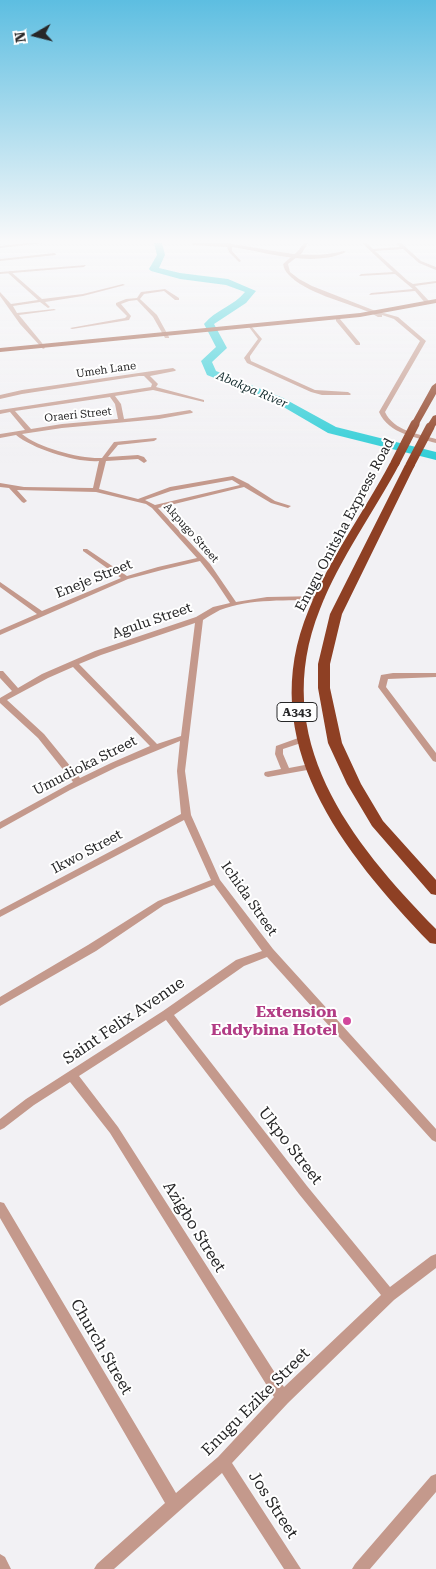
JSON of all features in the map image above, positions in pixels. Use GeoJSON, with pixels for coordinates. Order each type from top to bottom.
{"type":"FeatureCollection","features":[{"type":"Feature","properties":{"kind":"highway","name":"Enugu Onitsha Express Road"},"geometry":{"type":"LineString","coordinates":[[436,386],[314,610],[298,662],[296,700],[302,740],[310,766],[336,819],[366,863],[436,939]]}},
{"type":"Feature","properties":{"kind":"highway","name":"A343"},"geometry":{"type":"LineString","coordinates":[[436,418],[410,465],[336,614],[324,664],[324,688],[335,743],[354,784],[368,809],[387,836],[436,890]]}},
{"type":"Feature","properties":{"kind":"main road"},"geometry":{"type":"LineString","coordinates":[[252,328],[355,316]]}},
{"type":"Feature","properties":{"kind":"main road"},"geometry":{"type":"LineString","coordinates":[[0,351],[194,334],[362,316]]}},
{"type":"Feature","properties":{"kind":"street"},"geometry":{"type":"LineString","coordinates":[[19,316],[42,347]]}},
{"type":"Feature","properties":{"kind":"street"},"geometry":{"type":"LineString","coordinates":[[72,328],[127,319],[129,316]]}},
{"type":"Feature","properties":{"kind":"street"},"geometry":{"type":"LineString","coordinates":[[155,316],[166,336]]}},
{"type":"Feature","properties":{"kind":"street"},"geometry":{"type":"LineString","coordinates":[[389,316],[414,331],[423,341],[419,351],[382,412],[383,418],[401,429],[436,441]]}},
{"type":"Feature","properties":{"kind":"street"},"geometry":{"type":"LineString","coordinates":[[389,316],[402,324]]}},
{"type":"Feature","properties":{"kind":"street"},"geometry":{"type":"LineString","coordinates":[[338,320],[358,344]]}},
{"type":"Feature","properties":{"kind":"street"},"geometry":{"type":"LineString","coordinates":[[252,328],[260,339],[247,358],[249,362],[322,394],[348,394]]}},
{"type":"Feature","properties":{"kind":"street"},"geometry":{"type":"LineString","coordinates":[[146,375],[173,370]]}},
{"type":"Feature","properties":{"kind":"street","name":"Umeh Lane"},"geometry":{"type":"LineString","coordinates":[[0,397],[139,374],[146,375],[155,384],[153,388],[1,411]]}},
{"type":"Feature","properties":{"kind":"street"},"geometry":{"type":"LineString","coordinates":[[153,388],[202,400]]}},
{"type":"Feature","properties":{"kind":"street"},"geometry":{"type":"LineString","coordinates":[[111,395],[118,404],[121,420]]}},
{"type":"Feature","properties":{"kind":"street"},"geometry":{"type":"LineString","coordinates":[[11,410],[29,431]]}},
{"type":"Feature","properties":{"kind":"street"},"geometry":{"type":"LineString","coordinates":[[159,417],[190,412]]}},
{"type":"Feature","properties":{"kind":"street","name":"Oraeri Street"},"geometry":{"type":"LineString","coordinates":[[0,436],[121,420],[159,417]]}},
{"type":"Feature","properties":{"kind":"street"},"geometry":{"type":"LineString","coordinates":[[17,433],[27,441],[57,452],[95,460],[138,457],[144,461]]}},
{"type":"Feature","properties":{"kind":"street"},"geometry":{"type":"LineString","coordinates":[[96,490],[102,459],[116,443],[154,439]]}},
{"type":"Feature","properties":{"kind":"street"},"geometry":{"type":"LineString","coordinates":[[140,500],[170,489],[228,478],[238,478],[273,502],[288,506]]}},
{"type":"Feature","properties":{"kind":"street","name":"Akpugo Street"},"geometry":{"type":"LineString","coordinates":[[0,485],[12,488],[96,490],[140,500],[154,508],[201,559],[222,583],[234,604]]}},
{"type":"Feature","properties":{"kind":"street"},"geometry":{"type":"LineString","coordinates":[[154,508],[247,485]]}},
{"type":"Feature","properties":{"kind":"street"},"geometry":{"type":"LineString","coordinates":[[12,488],[24,501]]}},
{"type":"Feature","properties":{"kind":"street"},"geometry":{"type":"LineString","coordinates":[[84,550],[126,578]]}},
{"type":"Feature","properties":{"kind":"street","name":"Eneje Street"},"geometry":{"type":"LineString","coordinates":[[0,633],[43,615],[74,598],[126,578],[201,559]]}},
{"type":"Feature","properties":{"kind":"street"},"geometry":{"type":"LineString","coordinates":[[0,584],[43,615]]}},
{"type":"Feature","properties":{"kind":"street","name":"Agulu Street"},"geometry":{"type":"LineString","coordinates":[[1,700],[16,691],[98,653],[199,618],[216,609],[234,604],[268,599],[321,598]]}},
{"type":"Feature","properties":{"kind":"street","name":"Ichida Street"},"geometry":{"type":"LineString","coordinates":[[199,618],[181,771],[186,816],[216,881],[269,952],[436,1138]]}},
{"type":"Feature","properties":{"kind":"street"},"geometry":{"type":"LineString","coordinates":[[74,664],[154,746]]}},
{"type":"Feature","properties":{"kind":"street"},"geometry":{"type":"LineString","coordinates":[[0,673],[16,691]]}},
{"type":"Feature","properties":{"kind":"street"},"geometry":{"type":"LineString","coordinates":[[436,675],[393,675],[384,677],[382,687],[436,759]]}},
{"type":"Feature","properties":{"kind":"street"},"geometry":{"type":"LineString","coordinates":[[1,700],[41,736],[79,783]]}},
{"type":"Feature","properties":{"kind":"street","name":"Umudioka Street"},"geometry":{"type":"LineString","coordinates":[[1,822],[154,746],[185,737]]}},
{"type":"Feature","properties":{"kind":"street"},"geometry":{"type":"LineString","coordinates":[[286,771],[279,754],[279,748],[302,740]]}},
{"type":"Feature","properties":{"kind":"street"},"geometry":{"type":"LineString","coordinates":[[268,774],[310,766]]}},
{"type":"Feature","properties":{"kind":"street","name":"Ikwo Street"},"geometry":{"type":"LineString","coordinates":[[0,914],[186,816]]}},
{"type":"Feature","properties":{"kind":"street"},"geometry":{"type":"LineString","coordinates":[[0,1002],[92,948],[161,903],[216,881]]}},
{"type":"Feature","properties":{"kind":"street","name":"Saint Felix Avenue"},"geometry":{"type":"LineString","coordinates":[[0,1125],[30,1102],[167,1014],[240,963],[269,952]]}},
{"type":"Feature","properties":{"kind":"street","name":"Ukpo Street"},"geometry":{"type":"LineString","coordinates":[[167,1014],[303,1190],[389,1296]]}},
{"type":"Feature","properties":{"kind":"street","name":"Azigbo Street"},"geometry":{"type":"LineString","coordinates":[[72,1076],[114,1130],[283,1398]]}},
{"type":"Feature","properties":{"kind":"street","name":"Church Street"},"geometry":{"type":"LineString","coordinates":[[0,1206],[174,1504]]}},
{"type":"Feature","properties":{"kind":"street","name":"Enugu Ezike Street"},"geometry":{"type":"LineString","coordinates":[[103,1569],[223,1462],[283,1398],[389,1296],[436,1260]]}},
{"type":"Feature","properties":{"kind":"street","name":"Jos Street"},"geometry":{"type":"LineString","coordinates":[[223,1462],[293,1569]]}},
{"type":"Feature","properties":{"kind":"street"},"geometry":{"type":"LineString","coordinates":[[360,1569],[436,1481]]}},
{"type":"Feature","properties":{"kind":"street"},"geometry":{"type":"LineString","coordinates":[[0,1562],[3,1569]]}},
{"type":"Feature","properties":{"kind":"waterway","name":"Abakpa River"},"geometry":{"type":"LineString","coordinates":[[217,316],[209,324],[222,348],[206,361],[211,373],[279,400],[332,430],[436,456]]}},
{"type":"Feature","properties":{"kind":"place","name":"Extension Eddybina Hotel"},"geometry":{"type":"Point","coordinates":[347,1021]}}]}
